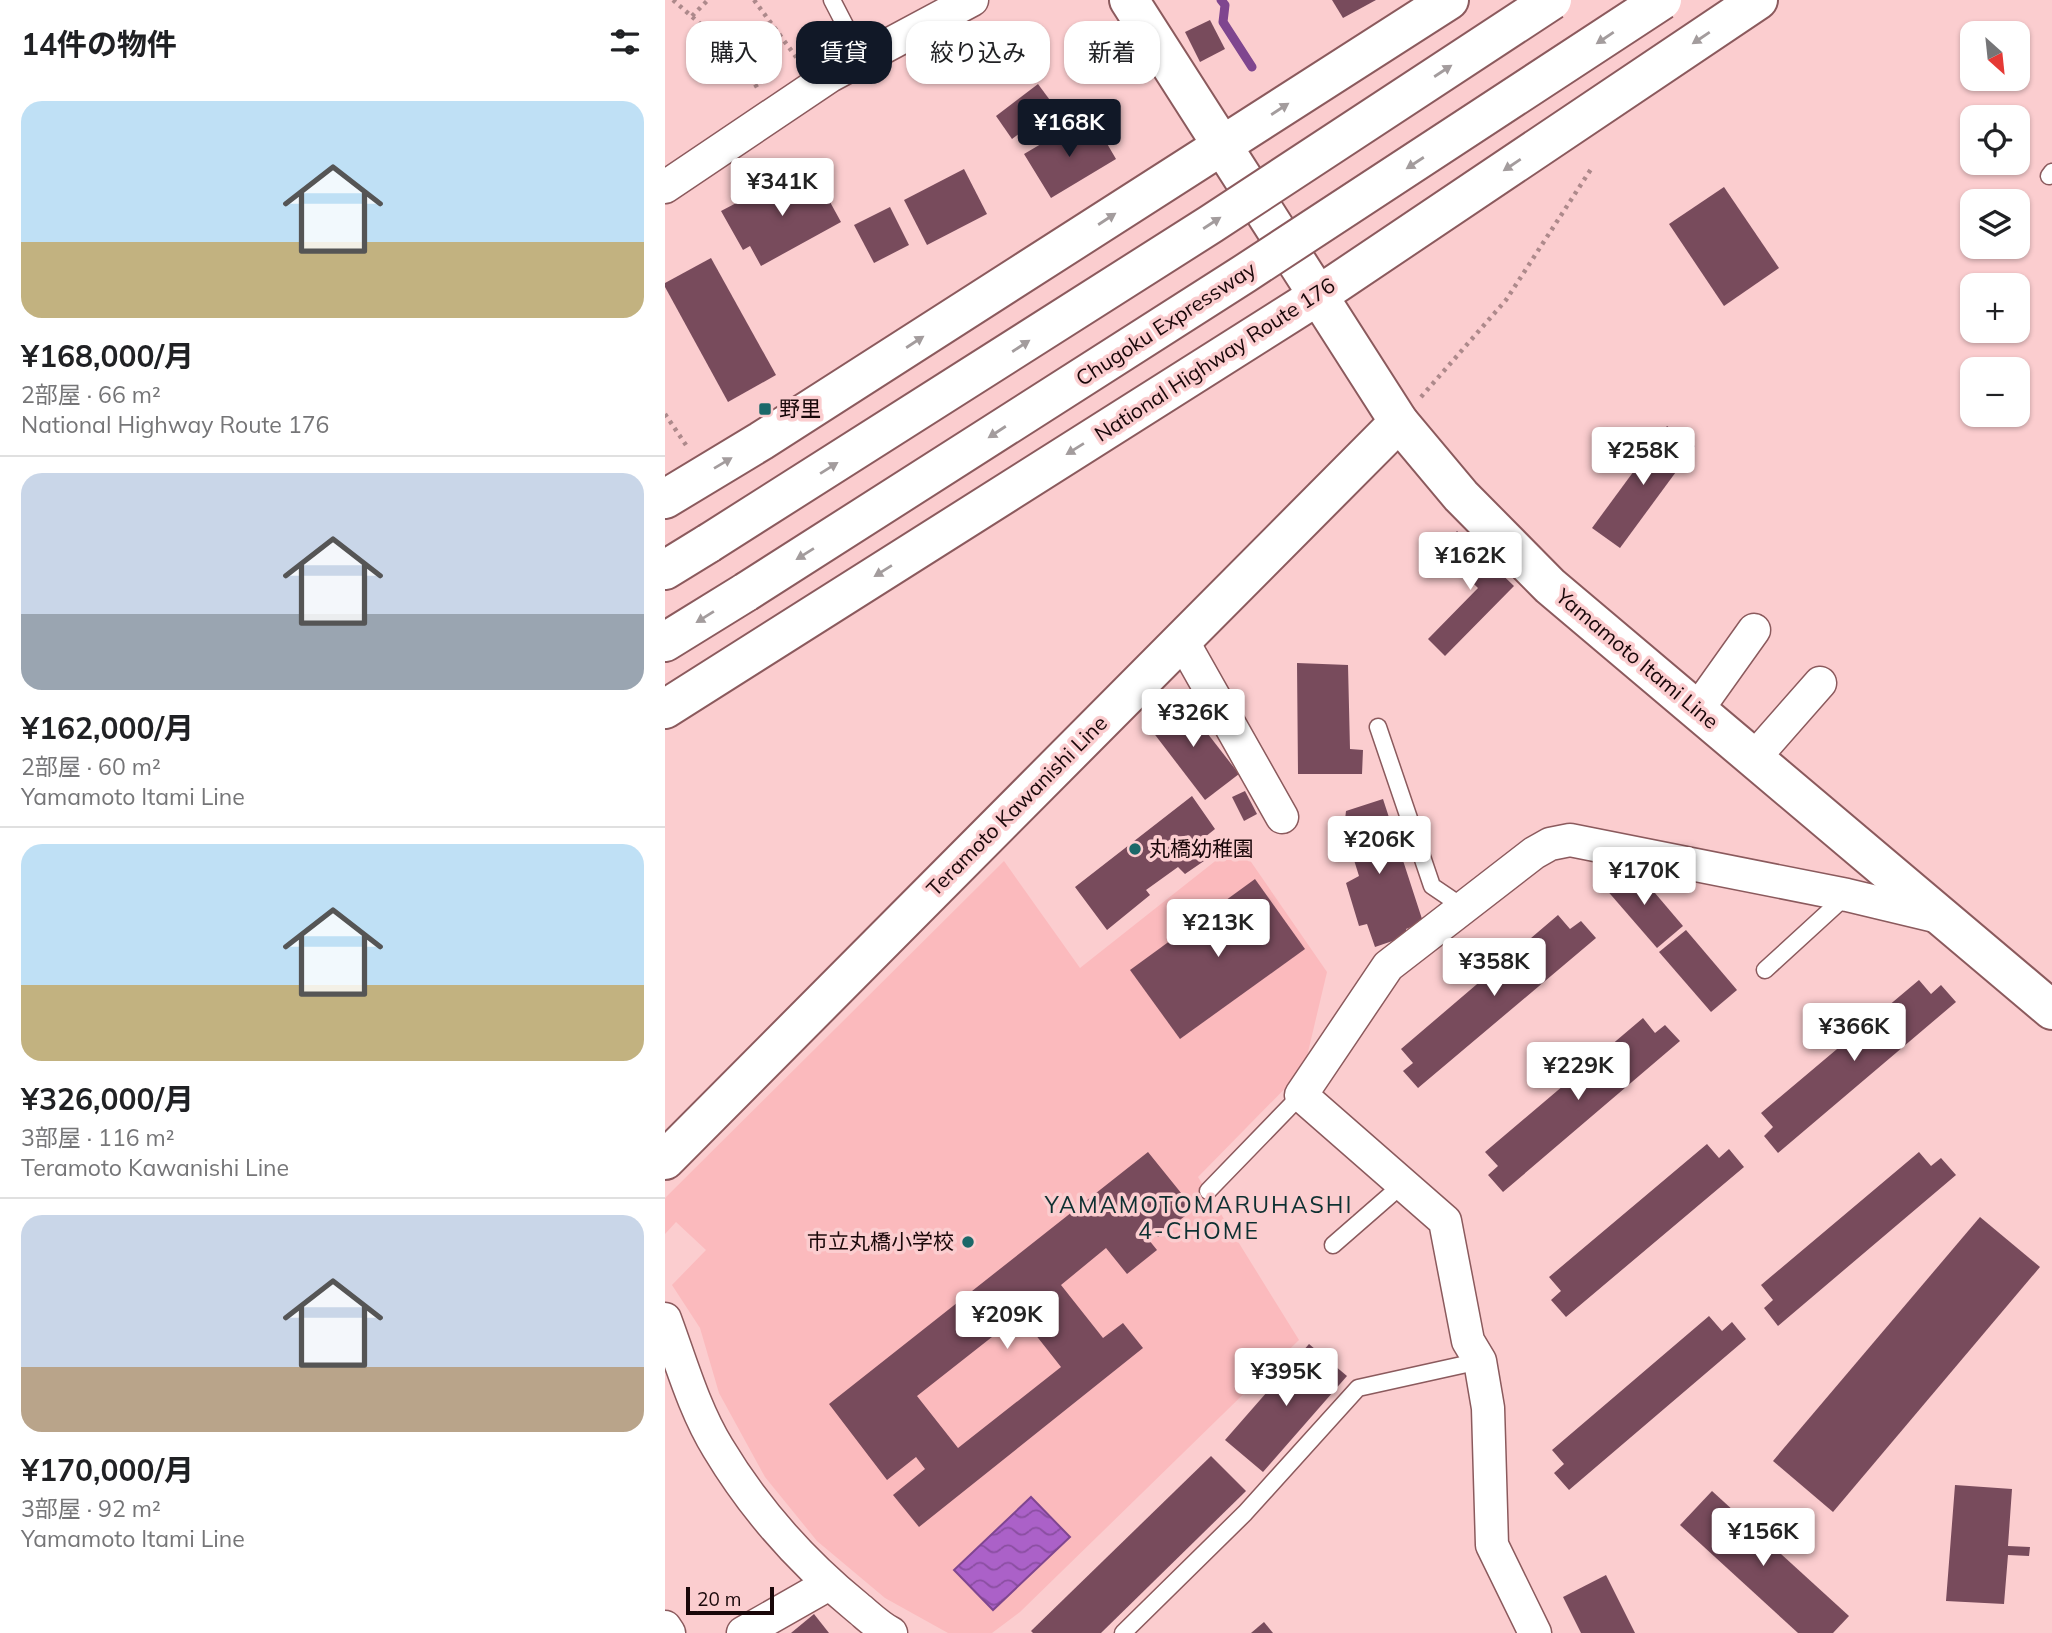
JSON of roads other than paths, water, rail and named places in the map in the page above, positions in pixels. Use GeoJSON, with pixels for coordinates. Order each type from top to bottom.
{"type":"FeatureCollection","features":[{"type":"Feature","properties":{"kind":"main road","name":"Yamamoto Itami Line"},"geometry":{"type":"LineString","coordinates":[[1129,0],[1399,422],[1461,496],[1551,586],[2052,1010]]}},
{"type":"Feature","properties":{"kind":"main road"},"geometry":{"type":"LineString","coordinates":[[665,499],[761,441],[1449,0]]}},
{"type":"Feature","properties":{"kind":"main road"},"geometry":{"type":"LineString","coordinates":[[665,570],[1211,224],[1552,0]]}},
{"type":"Feature","properties":{"kind":"main road","name":"Chugoku Expressway"},"geometry":{"type":"LineString","coordinates":[[665,642],[1221,289],[1662,0]]}},
{"type":"Feature","properties":{"kind":"main road","name":"National Highway Route 176"},"geometry":{"type":"LineString","coordinates":[[665,709],[1319,295],[1758,0]]}},
{"type":"Feature","properties":{"kind":"main road","name":"Teramoto Kawanishi Line"},"geometry":{"type":"LineString","coordinates":[[665,1160],[1399,422]]}},
{"type":"Feature","properties":{"kind":"street"},"geometry":{"type":"LineString","coordinates":[[892,42],[972,0]]}},
{"type":"Feature","properties":{"kind":"street"},"geometry":{"type":"LineString","coordinates":[[665,187],[818,84]]}},
{"type":"Feature","properties":{"kind":"street"},"geometry":{"type":"LineString","coordinates":[[1696,710],[1754,630]]}},
{"type":"Feature","properties":{"kind":"street"},"geometry":{"type":"LineString","coordinates":[[1182,640],[1280,800]]}},
{"type":"Feature","properties":{"kind":"street"},"geometry":{"type":"LineString","coordinates":[[1754,758],[1820,683]]}},
{"type":"Feature","properties":{"kind":"street"},"geometry":{"type":"LineString","coordinates":[[1535,1633],[1492,1545],[1488,1408],[1480,1361],[1468,1341],[1445,1221],[1301,1095],[1388,966],[1534,853],[1550,844],[1570,840],[1847,895],[1943,918]]}},
{"type":"Feature","properties":{"kind":"street"},"geometry":{"type":"LineString","coordinates":[[665,1320],[671,1352],[716,1446],[743,1486],[785,1538],[829,1584],[887,1632]]}},
{"type":"Feature","properties":{"kind":"street"},"geometry":{"type":"LineString","coordinates":[[743,1633],[829,1584]]}},
{"type":"Feature","properties":{"kind":"street"},"geometry":{"type":"LineString","coordinates":[[665,1627],[669,1633]]}},
{"type":"Feature","properties":{"kind":"lane"},"geometry":{"type":"LineString","coordinates":[[832,0],[843,21]]}},
{"type":"Feature","properties":{"kind":"lane"},"geometry":{"type":"LineString","coordinates":[[1378,727],[1432,886],[1463,907]]}},
{"type":"Feature","properties":{"kind":"lane"},"geometry":{"type":"LineString","coordinates":[[1398,785],[1414,779]]}},
{"type":"Feature","properties":{"kind":"lane"},"geometry":{"type":"LineString","coordinates":[[1765,970],[1847,895]]}},
{"type":"Feature","properties":{"kind":"lane"},"geometry":{"type":"LineString","coordinates":[[1207,1191],[1301,1095]]}},
{"type":"Feature","properties":{"kind":"lane"},"geometry":{"type":"LineString","coordinates":[[1333,1245],[1403,1184]]}},
{"type":"Feature","properties":{"kind":"lane"},"geometry":{"type":"LineString","coordinates":[[1123,1633],[1245,1513],[1358,1388],[1480,1361]]}},
{"type":"Feature","properties":{"kind":"water"},"geometry":{"type":"Polygon","coordinates":[[[1031,1497],[1070,1537],[993,1610],[954,1570],[1031,1497]]]}},
{"type":"Feature","properties":{"kind":"waterway"},"geometry":{"type":"LineString","coordinates":[[1221,0],[1225,5],[1223,22],[1252,67]]}},
{"type":"Feature","properties":{"kind":"place","name":"野里"},"geometry":{"type":"Point","coordinates":[765,409]}},
{"type":"Feature","properties":{"kind":"place","name":"丸橋幼稚園"},"geometry":{"type":"Point","coordinates":[1135,849]}},
{"type":"Feature","properties":{"kind":"place","name":"市立丸橋小学校"},"geometry":{"type":"Point","coordinates":[968,1242]}},
{"type":"Feature","properties":{"kind":"district","name":"YAMAMOTOMARUHASHI 4-CHOME"},"geometry":{"type":"Point","coordinates":[1199,1218]}}]}
